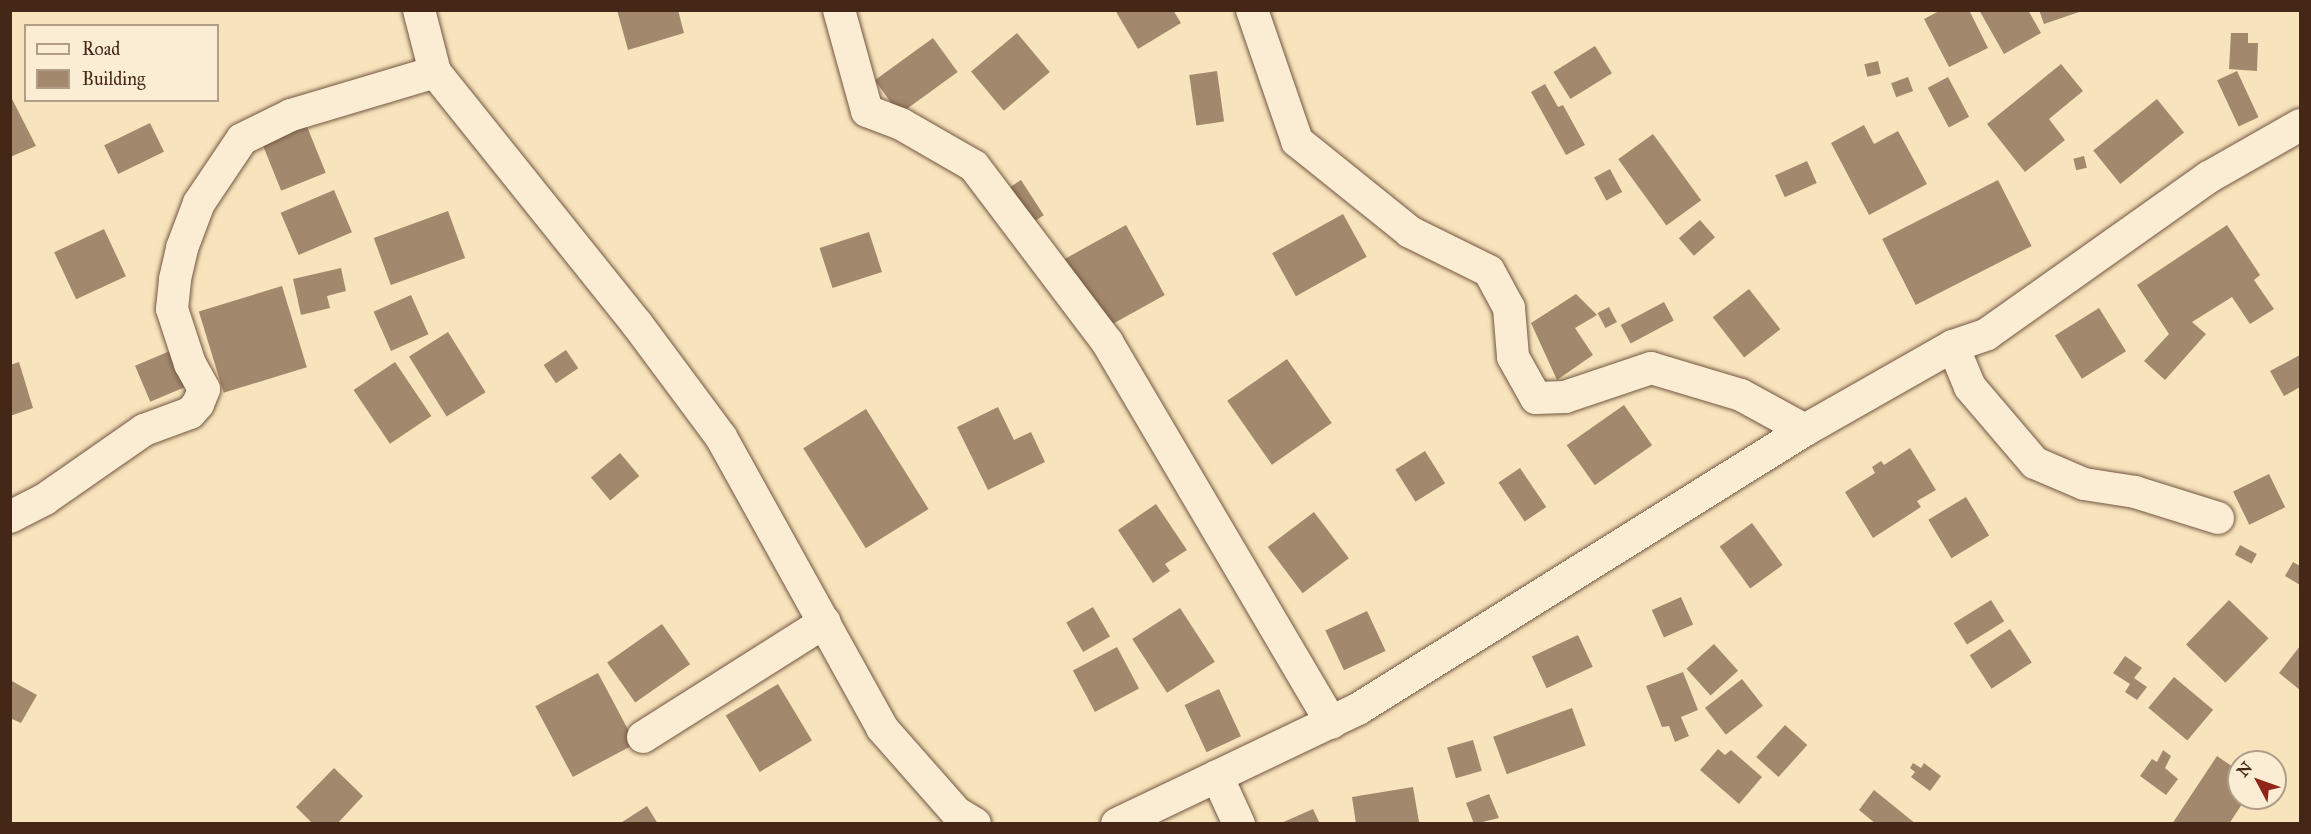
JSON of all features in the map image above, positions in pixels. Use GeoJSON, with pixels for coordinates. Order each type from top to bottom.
{"type":"FeatureCollection","features":[{"type":"Feature","properties":{"kind":"street"},"geometry":{"type":"LineString","coordinates":[[419,10],[435,72],[637,324],[721,437],[882,728],[957,813],[975,824]]}},
{"type":"Feature","properties":{"kind":"street"},"geometry":{"type":"LineString","coordinates":[[839,10],[867,111],[901,124],[974,166],[1107,342],[1331,723]]}},
{"type":"Feature","properties":{"kind":"street"},"geometry":{"type":"LineString","coordinates":[[1252,10],[1296,141],[1410,232],[1489,271],[1509,308],[1513,357],[1536,398],[1565,397],[1651,368],[1741,395],[1805,430]]}},
{"type":"Feature","properties":{"kind":"street"},"geometry":{"type":"LineString","coordinates":[[10,517],[45,499],[144,430],[190,413],[198,405],[204,389],[190,364],[172,309],[175,279],[182,248],[200,203],[242,139],[291,115],[435,72]]}},
{"type":"Feature","properties":{"kind":"street"},"geometry":{"type":"LineString","coordinates":[[1117,824],[1331,723],[1805,430],[1953,346],[1987,334],[2209,177],[2301,125]]}},
{"type":"Feature","properties":{"kind":"street"},"geometry":{"type":"LineString","coordinates":[[1953,346],[1970,387],[2035,463],[2084,484],[2134,492],[2218,518]]}},
{"type":"Feature","properties":{"kind":"street"},"geometry":{"type":"LineString","coordinates":[[644,737],[825,622]]}},
{"type":"Feature","properties":{"kind":"street"},"geometry":{"type":"LineString","coordinates":[[1217,776],[1239,824]]}},
{"type":"Feature","properties":{"kind":"building"},"geometry":{"type":"Polygon","coordinates":[[[617,10],[678,10],[684,33],[628,50],[617,10]]]}},
{"type":"Feature","properties":{"kind":"building"},"geometry":{"type":"Polygon","coordinates":[[[1115,10],[1173,10],[1181,23],[1138,49],[1115,10]]]}},
{"type":"Feature","properties":{"kind":"building"},"geometry":{"type":"Polygon","coordinates":[[[1941,10],[1969,10],[1988,48],[1949,67],[1924,19],[1941,10]]]}},
{"type":"Feature","properties":{"kind":"building"},"geometry":{"type":"Polygon","coordinates":[[[1979,10],[2028,10],[2041,33],[2004,54],[1979,10]]]}},
{"type":"Feature","properties":{"kind":"building"},"geometry":{"type":"Polygon","coordinates":[[[2039,10],[2082,10],[2082,11],[2044,24],[2039,10]]]}},
{"type":"Feature","properties":{"kind":"building"},"geometry":{"type":"Polygon","coordinates":[[[1017,33],[1050,72],[1004,111],[971,72],[1017,33]]]}},
{"type":"Feature","properties":{"kind":"building"},"geometry":{"type":"Polygon","coordinates":[[[2231,33],[2248,33],[2248,43],[2258,43],[2257,71],[2229,69],[2231,33]]]}},
{"type":"Feature","properties":{"kind":"building"},"geometry":{"type":"Polygon","coordinates":[[[933,38],[958,72],[899,114],[875,80],[933,38]]]}},
{"type":"Feature","properties":{"kind":"building"},"geometry":{"type":"Polygon","coordinates":[[[1595,46],[1612,73],[1570,99],[1553,72],[1595,46]]]}},
{"type":"Feature","properties":{"kind":"building"},"geometry":{"type":"Polygon","coordinates":[[[1878,61],[1881,74],[1867,77],[1864,64],[1878,61]]]}},
{"type":"Feature","properties":{"kind":"building"},"geometry":{"type":"Polygon","coordinates":[[[2061,64],[2083,91],[2049,119],[2065,140],[2025,172],[1987,124],[2061,64]]]}},
{"type":"Feature","properties":{"kind":"building"},"geometry":{"type":"Polygon","coordinates":[[[1217,71],[1224,122],[1196,125],[1189,75],[1217,71]]]}},
{"type":"Feature","properties":{"kind":"building"},"geometry":{"type":"Polygon","coordinates":[[[2237,71],[2259,117],[2239,127],[2217,80],[2237,71]]]}},
{"type":"Feature","properties":{"kind":"building"},"geometry":{"type":"Polygon","coordinates":[[[1908,77],[1913,91],[1896,97],[1891,83],[1908,77]]]}},
{"type":"Feature","properties":{"kind":"building"},"geometry":{"type":"Polygon","coordinates":[[[1948,77],[1969,117],[1949,128],[1928,88],[1948,77]]]}},
{"type":"Feature","properties":{"kind":"building"},"geometry":{"type":"Polygon","coordinates":[[[1545,84],[1558,107],[1563,105],[1585,145],[1566,155],[1531,92],[1545,84]]]}},
{"type":"Feature","properties":{"kind":"building"},"geometry":{"type":"Polygon","coordinates":[[[10,95],[36,146],[10,157],[10,95]]]}},
{"type":"Feature","properties":{"kind":"building"},"geometry":{"type":"Polygon","coordinates":[[[2157,99],[2184,132],[2120,184],[2093,151],[2157,99]]]}},
{"type":"Feature","properties":{"kind":"building"},"geometry":{"type":"Polygon","coordinates":[[[304,119],[326,173],[281,191],[259,137],[304,119]]]}},
{"type":"Feature","properties":{"kind":"building"},"geometry":{"type":"Polygon","coordinates":[[[150,123],[164,152],[118,174],[104,145],[150,123]]]}},
{"type":"Feature","properties":{"kind":"building"},"geometry":{"type":"Polygon","coordinates":[[[1864,125],[1874,144],[1898,131],[1927,184],[1869,215],[1831,143],[1864,125]]]}},
{"type":"Feature","properties":{"kind":"building"},"geometry":{"type":"Polygon","coordinates":[[[1653,134],[1701,200],[1666,226],[1618,159],[1653,134]]]}},
{"type":"Feature","properties":{"kind":"building"},"geometry":{"type":"Polygon","coordinates":[[[2084,156],[2087,168],[2076,170],[2073,159],[2084,156]]]}},
{"type":"Feature","properties":{"kind":"building"},"geometry":{"type":"Polygon","coordinates":[[[1807,161],[1817,183],[1785,197],[1775,175],[1807,161]]]}},
{"type":"Feature","properties":{"kind":"building"},"geometry":{"type":"Polygon","coordinates":[[[1610,169],[1622,192],[1606,200],[1594,177],[1610,169]]]}},
{"type":"Feature","properties":{"kind":"building"},"geometry":{"type":"Polygon","coordinates":[[[1021,180],[1044,215],[1023,229],[1000,194],[1021,180]]]}},
{"type":"Feature","properties":{"kind":"building"},"geometry":{"type":"Polygon","coordinates":[[[1998,180],[2032,246],[1916,305],[1882,239],[1998,180]]]}},
{"type":"Feature","properties":{"kind":"building"},"geometry":{"type":"Polygon","coordinates":[[[334,190],[352,232],[299,255],[281,213],[334,190]]]}},
{"type":"Feature","properties":{"kind":"building"},"geometry":{"type":"Polygon","coordinates":[[[448,211],[465,258],[391,285],[374,238],[448,211]]]}},
{"type":"Feature","properties":{"kind":"building"},"geometry":{"type":"Polygon","coordinates":[[[1343,214],[1367,257],[1296,296],[1272,253],[1343,214]]]}},
{"type":"Feature","properties":{"kind":"building"},"geometry":{"type":"Polygon","coordinates":[[[1700,220],[1715,237],[1694,256],[1679,238],[1700,220]]]}},
{"type":"Feature","properties":{"kind":"building"},"geometry":{"type":"Polygon","coordinates":[[[1126,225],[1165,295],[1104,329],[1065,259],[1126,225]]]}},
{"type":"Feature","properties":{"kind":"building"},"geometry":{"type":"Polygon","coordinates":[[[2227,225],[2260,275],[2254,280],[2274,309],[2250,324],[2232,297],[2192,322],[2206,334],[2165,380],[2144,361],[2169,334],[2137,285],[2227,225]]]}},
{"type":"Feature","properties":{"kind":"building"},"geometry":{"type":"Polygon","coordinates":[[[104,229],[126,276],[76,299],[54,252],[104,229]]]}},
{"type":"Feature","properties":{"kind":"building"},"geometry":{"type":"Polygon","coordinates":[[[869,232],[882,272],[833,288],[820,248],[869,232]]]}},
{"type":"Feature","properties":{"kind":"building"},"geometry":{"type":"Polygon","coordinates":[[[341,268],[346,291],[327,296],[330,308],[301,315],[293,279],[341,268]]]}},
{"type":"Feature","properties":{"kind":"building"},"geometry":{"type":"Polygon","coordinates":[[[282,286],[307,367],[224,393],[199,311],[282,286]]]}},
{"type":"Feature","properties":{"kind":"building"},"geometry":{"type":"Polygon","coordinates":[[[1749,289],[1780,329],[1744,358],[1713,317],[1749,289]]]}},
{"type":"Feature","properties":{"kind":"building"},"geometry":{"type":"Polygon","coordinates":[[[1576,294],[1597,315],[1575,328],[1593,355],[1557,380],[1531,323],[1576,294]]]}},
{"type":"Feature","properties":{"kind":"building"},"geometry":{"type":"Polygon","coordinates":[[[411,295],[428,334],[391,351],[374,312],[411,295]]]}},
{"type":"Feature","properties":{"kind":"building"},"geometry":{"type":"Polygon","coordinates":[[[1664,302],[1674,321],[1631,344],[1621,325],[1664,302]]]}},
{"type":"Feature","properties":{"kind":"building"},"geometry":{"type":"Polygon","coordinates":[[[1609,307],[1617,322],[1606,328],[1598,313],[1609,307]]]}},
{"type":"Feature","properties":{"kind":"building"},"geometry":{"type":"Polygon","coordinates":[[[2099,308],[2126,351],[2082,379],[2055,336],[2099,308]]]}},
{"type":"Feature","properties":{"kind":"building"},"geometry":{"type":"Polygon","coordinates":[[[448,332],[486,392],[447,417],[409,356],[448,332]]]}},
{"type":"Feature","properties":{"kind":"building"},"geometry":{"type":"Polygon","coordinates":[[[566,350],[578,368],[556,383],[544,365],[566,350]]]}},
{"type":"Feature","properties":{"kind":"building"},"geometry":{"type":"Polygon","coordinates":[[[170,351],[185,387],[150,402],[135,366],[170,351]]]}},
{"type":"Feature","properties":{"kind":"building"},"geometry":{"type":"Polygon","coordinates":[[[2300,355],[2300,387],[2284,396],[2270,371],[2300,355]]]}},
{"type":"Feature","properties":{"kind":"building"},"geometry":{"type":"Polygon","coordinates":[[[1287,359],[1332,423],[1272,465],[1227,401],[1287,359]]]}},
{"type":"Feature","properties":{"kind":"building"},"geometry":{"type":"Polygon","coordinates":[[[19,362],[33,408],[10,416],[10,365],[19,362]]]}},
{"type":"Feature","properties":{"kind":"building"},"geometry":{"type":"Polygon","coordinates":[[[395,362],[431,416],[390,444],[354,390],[395,362]]]}},
{"type":"Feature","properties":{"kind":"building"},"geometry":{"type":"Polygon","coordinates":[[[1624,405],[1652,445],[1595,485],[1567,445],[1624,405]]]}},
{"type":"Feature","properties":{"kind":"building"},"geometry":{"type":"Polygon","coordinates":[[[998,407],[1014,440],[1031,432],[1045,462],[988,490],[957,427],[998,407]]]}},
{"type":"Feature","properties":{"kind":"building"},"geometry":{"type":"Polygon","coordinates":[[[866,409],[929,509],[866,548],[803,448],[866,409]]]}},
{"type":"Feature","properties":{"kind":"building"},"geometry":{"type":"Polygon","coordinates":[[[1910,448],[1936,490],[1917,501],[1921,507],[1873,538],[1845,492],[1875,473],[1872,467],[1881,461],[1884,465],[1910,448]]]}},
{"type":"Feature","properties":{"kind":"building"},"geometry":{"type":"Polygon","coordinates":[[[1425,451],[1445,483],[1415,502],[1395,470],[1425,451]]]}},
{"type":"Feature","properties":{"kind":"building"},"geometry":{"type":"Polygon","coordinates":[[[620,453],[639,476],[610,500],[591,477],[620,453]]]}},
{"type":"Feature","properties":{"kind":"building"},"geometry":{"type":"Polygon","coordinates":[[[1520,468],[1546,507],[1525,522],[1498,483],[1520,468]]]}},
{"type":"Feature","properties":{"kind":"building"},"geometry":{"type":"Polygon","coordinates":[[[2269,474],[2285,507],[2249,525],[2233,492],[2269,474]]]}},
{"type":"Feature","properties":{"kind":"building"},"geometry":{"type":"Polygon","coordinates":[[[1966,497],[1989,536],[1951,558],[1928,520],[1966,497]]]}},
{"type":"Feature","properties":{"kind":"building"},"geometry":{"type":"Polygon","coordinates":[[[1156,504],[1187,550],[1165,564],[1170,571],[1153,583],[1118,530],[1156,504]]]}},
{"type":"Feature","properties":{"kind":"building"},"geometry":{"type":"Polygon","coordinates":[[[1314,512],[1349,558],[1303,593],[1268,547],[1314,512]]]}},
{"type":"Feature","properties":{"kind":"building"},"geometry":{"type":"Polygon","coordinates":[[[1752,523],[1783,565],[1750,589],[1720,547],[1752,523]]]}},
{"type":"Feature","properties":{"kind":"building"},"geometry":{"type":"Polygon","coordinates":[[[2240,545],[2257,554],[2252,564],[2235,555],[2240,545]]]}},
{"type":"Feature","properties":{"kind":"building"},"geometry":{"type":"Polygon","coordinates":[[[2293,562],[2300,566],[2300,585],[2285,576],[2293,562]]]}},
{"type":"Feature","properties":{"kind":"building"},"geometry":{"type":"Polygon","coordinates":[[[1681,597],[1693,624],[1664,637],[1652,610],[1681,597]]]}},
{"type":"Feature","properties":{"kind":"building"},"geometry":{"type":"Polygon","coordinates":[[[1991,600],[2004,621],[1967,645],[1954,623],[1991,600]]]}},
{"type":"Feature","properties":{"kind":"building"},"geometry":{"type":"Polygon","coordinates":[[[2229,600],[2269,638],[2225,683],[2186,645],[2229,600]]]}},
{"type":"Feature","properties":{"kind":"building"},"geometry":{"type":"Polygon","coordinates":[[[1093,607],[1110,636],[1083,652],[1066,622],[1093,607]]]}},
{"type":"Feature","properties":{"kind":"building"},"geometry":{"type":"Polygon","coordinates":[[[1180,608],[1215,662],[1167,693],[1132,639],[1180,608]]]}},
{"type":"Feature","properties":{"kind":"building"},"geometry":{"type":"Polygon","coordinates":[[[1367,611],[1386,651],[1344,670],[1325,630],[1367,611]]]}},
{"type":"Feature","properties":{"kind":"building"},"geometry":{"type":"Polygon","coordinates":[[[662,624],[690,664],[635,703],[607,662],[662,624]]]}},
{"type":"Feature","properties":{"kind":"building"},"geometry":{"type":"Polygon","coordinates":[[[2010,629],[2032,663],[1992,689],[1970,655],[2010,629]]]}},
{"type":"Feature","properties":{"kind":"building"},"geometry":{"type":"Polygon","coordinates":[[[1578,635],[1593,667],[1547,688],[1532,657],[1578,635]]]}},
{"type":"Feature","properties":{"kind":"building"},"geometry":{"type":"Polygon","coordinates":[[[1714,644],[1738,671],[1711,696],[1687,669],[1714,644]]]}},
{"type":"Feature","properties":{"kind":"building"},"geometry":{"type":"Polygon","coordinates":[[[2300,646],[2300,690],[2279,673],[2300,646]]]}},
{"type":"Feature","properties":{"kind":"building"},"geometry":{"type":"Polygon","coordinates":[[[1117,647],[1139,688],[1095,712],[1073,670],[1117,647]]]}},
{"type":"Feature","properties":{"kind":"building"},"geometry":{"type":"Polygon","coordinates":[[[2125,656],[2142,668],[2134,678],[2147,687],[2137,700],[2125,692],[2130,684],[2113,673],[2125,656]]]}},
{"type":"Feature","properties":{"kind":"building"},"geometry":{"type":"Polygon","coordinates":[[[1683,672],[1698,710],[1681,717],[1689,736],[1675,742],[1669,726],[1662,727],[1646,686],[1683,672]]]}},
{"type":"Feature","properties":{"kind":"building"},"geometry":{"type":"Polygon","coordinates":[[[598,673],[636,744],[573,777],[535,706],[598,673]]]}},
{"type":"Feature","properties":{"kind":"building"},"geometry":{"type":"Polygon","coordinates":[[[2174,677],[2213,710],[2187,740],[2148,708],[2174,677]]]}},
{"type":"Feature","properties":{"kind":"building"},"geometry":{"type":"Polygon","coordinates":[[[1742,679],[1763,706],[1726,735],[1705,708],[1742,679]]]}},
{"type":"Feature","properties":{"kind":"building"},"geometry":{"type":"Polygon","coordinates":[[[10,680],[37,695],[21,723],[10,718],[10,680]]]}},
{"type":"Feature","properties":{"kind":"building"},"geometry":{"type":"Polygon","coordinates":[[[778,684],[812,741],[760,772],[726,715],[778,684]]]}},
{"type":"Feature","properties":{"kind":"building"},"geometry":{"type":"Polygon","coordinates":[[[1219,689],[1241,736],[1207,752],[1185,705],[1219,689]]]}},
{"type":"Feature","properties":{"kind":"building"},"geometry":{"type":"Polygon","coordinates":[[[1572,708],[1586,746],[1507,774],[1493,737],[1572,708]]]}},
{"type":"Feature","properties":{"kind":"building"},"geometry":{"type":"Polygon","coordinates":[[[1785,725],[1807,745],[1779,777],[1756,757],[1785,725]]]}},
{"type":"Feature","properties":{"kind":"building"},"geometry":{"type":"Polygon","coordinates":[[[1473,740],[1482,771],[1456,778],[1447,747],[1473,740]]]}},
{"type":"Feature","properties":{"kind":"building"},"geometry":{"type":"Polygon","coordinates":[[[1718,749],[1725,755],[1731,750],[1762,777],[1739,804],[1700,770],[1718,749]]]}},
{"type":"Feature","properties":{"kind":"building"},"geometry":{"type":"Polygon","coordinates":[[[2163,750],[2171,756],[2165,768],[2178,779],[2166,795],[2140,776],[2152,759],[2157,762],[2163,750]]]}},
{"type":"Feature","properties":{"kind":"building"},"geometry":{"type":"Polygon","coordinates":[[[2217,756],[2227,763],[2227,810],[2238,810],[2229,824],[2172,824],[2217,756]]]}},
{"type":"Feature","properties":{"kind":"building"},"geometry":{"type":"Polygon","coordinates":[[[1913,763],[1921,768],[1924,763],[1941,776],[1930,791],[1911,777],[1915,772],[1910,768],[1913,763]]]}},
{"type":"Feature","properties":{"kind":"building"},"geometry":{"type":"Polygon","coordinates":[[[334,768],[363,796],[337,824],[313,824],[296,807],[334,768]]]}},
{"type":"Feature","properties":{"kind":"building"},"geometry":{"type":"Polygon","coordinates":[[[1413,787],[1419,822],[1356,824],[1352,797],[1413,787]]]}},
{"type":"Feature","properties":{"kind":"building"},"geometry":{"type":"Polygon","coordinates":[[[1874,790],[1916,824],[1876,824],[1859,810],[1874,790]]]}},
{"type":"Feature","properties":{"kind":"building"},"geometry":{"type":"Polygon","coordinates":[[[1489,794],[1499,818],[1474,824],[1466,803],[1489,794]]]}},
{"type":"Feature","properties":{"kind":"building"},"geometry":{"type":"Polygon","coordinates":[[[647,806],[658,824],[619,824],[647,806]]]}},
{"type":"Feature","properties":{"kind":"building"},"geometry":{"type":"Polygon","coordinates":[[[1313,809],[1320,824],[1279,824],[1313,809]]]}}]}
